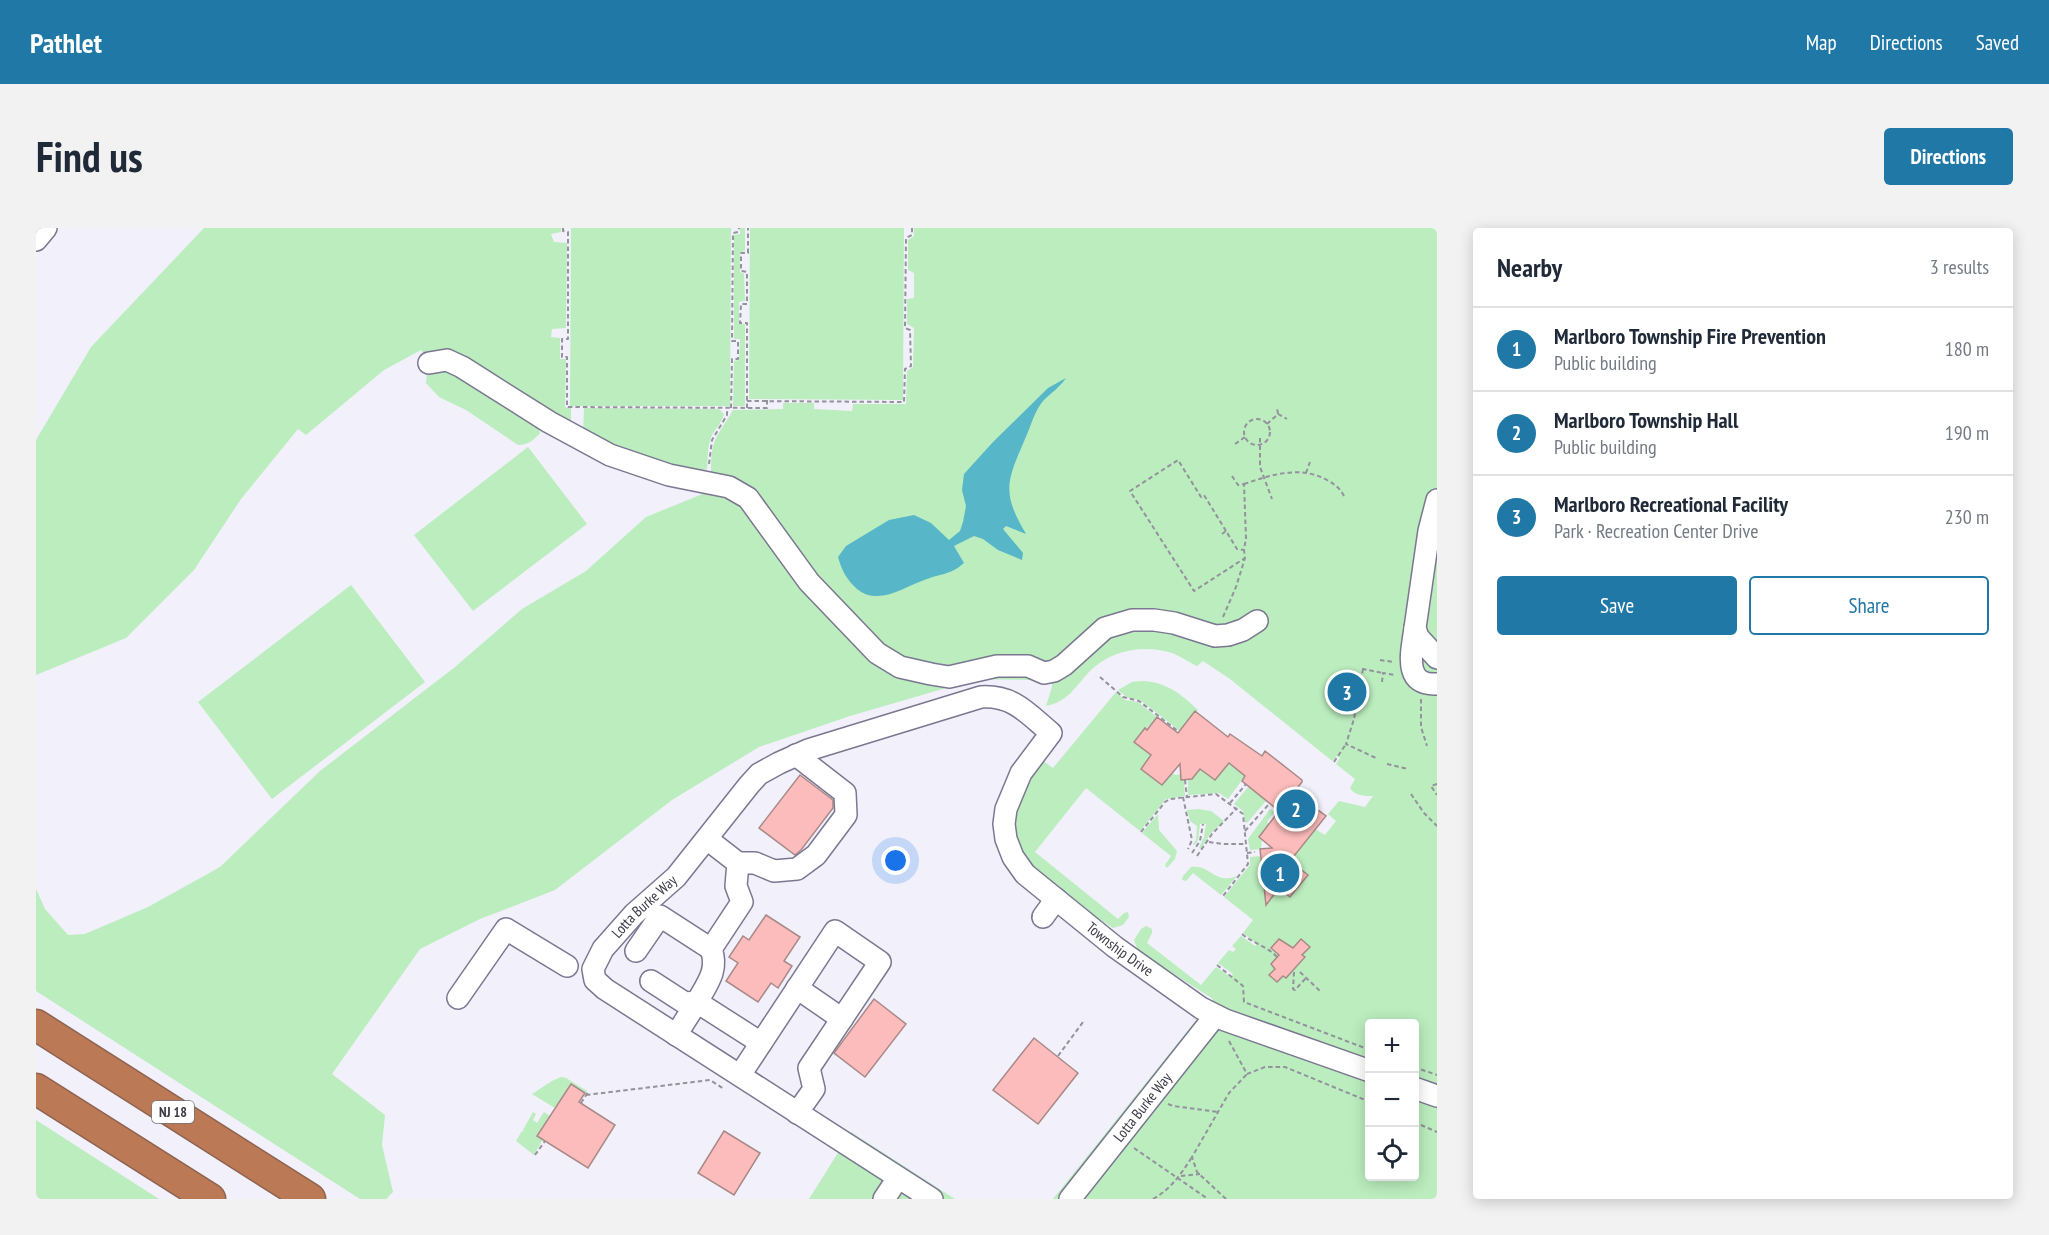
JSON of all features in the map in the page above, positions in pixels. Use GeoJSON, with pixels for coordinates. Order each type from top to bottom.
{"type":"FeatureCollection","features":[{"type":"Feature","properties":{"kind":"highway","name":"NJ 18"},"geometry":{"type":"LineString","coordinates":[[36,1025],[310,1199]]}},
{"type":"Feature","properties":{"kind":"highway"},"geometry":{"type":"LineString","coordinates":[[36,1089],[210,1199]]}},
{"type":"Feature","properties":{"kind":"street"},"geometry":{"type":"LineString","coordinates":[[36,240],[46,228]]}},
{"type":"Feature","properties":{"kind":"street"},"geometry":{"type":"LineString","coordinates":[[429,363],[447,360],[462,367],[549,422],[610,454],[669,475],[729,487],[748,498],[794,563],[820,594],[877,653],[900,667],[949,676],[997,666],[1028,666],[1044,673],[1054,671],[1064,665],[1105,628],[1132,620],[1174,623],[1215,636],[1243,630],[1257,621]]}},
{"type":"Feature","properties":{"kind":"street"},"geometry":{"type":"LineString","coordinates":[[1437,500],[1427,531],[1411,662],[1413,673],[1420,681],[1437,684]]}},
{"type":"Feature","properties":{"kind":"street"},"geometry":{"type":"LineString","coordinates":[[1414,628],[1418,637],[1437,658]]}},
{"type":"Feature","properties":{"kind":"street","name":"Lotta Burke Way"},"geometry":{"type":"LineString","coordinates":[[932,1199],[797,1113],[732,1082],[676,1035],[604,989],[595,980],[593,969],[597,957],[615,935],[634,914],[676,876],[759,774],[796,755],[981,697],[996,696],[1005,699],[1052,733]]}},
{"type":"Feature","properties":{"kind":"street","name":"Township Drive"},"geometry":{"type":"LineString","coordinates":[[1052,733],[1014,784],[1006,809],[1004,824],[1010,848],[1021,869],[1124,953],[1185,998],[1215,1016],[1365,1069]]}},
{"type":"Feature","properties":{"kind":"street"},"geometry":{"type":"LineString","coordinates":[[707,839],[738,863],[755,863],[774,871],[797,869],[816,855],[846,815],[845,793],[796,755]]}},
{"type":"Feature","properties":{"kind":"street"},"geometry":{"type":"LineString","coordinates":[[711,949],[742,902],[736,886],[738,863]]}},
{"type":"Feature","properties":{"kind":"street"},"geometry":{"type":"LineString","coordinates":[[1043,916],[1056,899]]}},
{"type":"Feature","properties":{"kind":"street"},"geometry":{"type":"LineString","coordinates":[[636,951],[660,916],[711,949],[715,960],[712,974],[676,1035]]}},
{"type":"Feature","properties":{"kind":"street"},"geometry":{"type":"LineString","coordinates":[[458,998],[506,929],[567,966]]}},
{"type":"Feature","properties":{"kind":"street"},"geometry":{"type":"LineString","coordinates":[[732,1082],[761,1043],[835,931],[880,962],[808,1068],[814,1089],[797,1113]]}},
{"type":"Feature","properties":{"kind":"street"},"geometry":{"type":"LineString","coordinates":[[615,935],[636,951],[651,981],[685,1003],[697,1002],[761,1043]]}},
{"type":"Feature","properties":{"kind":"street"},"geometry":{"type":"LineString","coordinates":[[634,1008],[651,981]]}},
{"type":"Feature","properties":{"kind":"street"},"geometry":{"type":"LineString","coordinates":[[797,988],[842,1019]]}},
{"type":"Feature","properties":{"kind":"street","name":"Lotta Burke Way"},"geometry":{"type":"LineString","coordinates":[[1070,1199],[1215,1016]]}},
{"type":"Feature","properties":{"kind":"street"},"geometry":{"type":"LineString","coordinates":[[1419,1090],[1437,1096]]}},
{"type":"Feature","properties":{"kind":"street"},"geometry":{"type":"LineString","coordinates":[[884,1199],[898,1178]]}},
{"type":"Feature","properties":{"kind":"path"},"geometry":{"type":"LineString","coordinates":[[563,228],[563,231],[568,232],[568,339],[561,339],[562,357],[567,357],[567,407],[767,408],[767,400]]}},
{"type":"Feature","properties":{"kind":"path"},"geometry":{"type":"LineString","coordinates":[[709,482],[709,452],[712,440],[727,415],[732,359],[738,359],[738,341],[732,341],[733,233],[738,232],[739,228]]}},
{"type":"Feature","properties":{"kind":"path"},"geometry":{"type":"LineString","coordinates":[[747,408],[747,323],[740,323],[741,304],[747,304],[747,272],[741,272],[741,253],[748,253],[748,228]]}},
{"type":"Feature","properties":{"kind":"path"},"geometry":{"type":"LineString","coordinates":[[747,401],[904,402],[905,369],[911,366],[910,330],[905,328],[906,238],[912,235],[912,228]]}},
{"type":"Feature","properties":{"kind":"path"},"geometry":{"type":"LineString","coordinates":[[1277,408],[1278,414]]}},
{"type":"Feature","properties":{"kind":"path"},"geometry":{"type":"LineString","coordinates":[[1278,414],[1287,419]]}},
{"type":"Feature","properties":{"kind":"path"},"geometry":{"type":"LineString","coordinates":[[1267,424],[1278,414]]}},
{"type":"Feature","properties":{"kind":"path"},"geometry":{"type":"LineString","coordinates":[[1255,420],[1256,426]]}},
{"type":"Feature","properties":{"kind":"path"},"geometry":{"type":"LineString","coordinates":[[1255,420],[1261,420],[1267,424],[1269,437],[1260,444],[1251,443],[1245,437],[1246,425],[1255,420]]}},
{"type":"Feature","properties":{"kind":"path"},"geometry":{"type":"LineString","coordinates":[[1235,444],[1245,437]]}},
{"type":"Feature","properties":{"kind":"path"},"geometry":{"type":"LineString","coordinates":[[1260,438],[1262,478],[1272,499]]}},
{"type":"Feature","properties":{"kind":"path"},"geometry":{"type":"LineString","coordinates":[[1244,550],[1237,549],[1204,495],[1201,497],[1178,460],[1130,491],[1194,591],[1245,558]]}},
{"type":"Feature","properties":{"kind":"path"},"geometry":{"type":"LineString","coordinates":[[1306,473],[1310,462]]}},
{"type":"Feature","properties":{"kind":"path"},"geometry":{"type":"LineString","coordinates":[[1232,476],[1238,485],[1289,472],[1306,473],[1319,476],[1337,486],[1344,496]]}},
{"type":"Feature","properties":{"kind":"path"},"geometry":{"type":"LineString","coordinates":[[1215,636],[1236,587],[1245,558],[1247,538],[1244,484]]}},
{"type":"Feature","properties":{"kind":"path"},"geometry":{"type":"LineString","coordinates":[[1222,534],[1226,531]]}},
{"type":"Feature","properties":{"kind":"path"},"geometry":{"type":"LineString","coordinates":[[1240,569],[1245,573]]}},
{"type":"Feature","properties":{"kind":"path"},"geometry":{"type":"LineString","coordinates":[[1380,660],[1394,662]]}},
{"type":"Feature","properties":{"kind":"path"},"geometry":{"type":"LineString","coordinates":[[1334,762],[1346,744],[1354,719],[1363,668],[1395,675]]}},
{"type":"Feature","properties":{"kind":"path"},"geometry":{"type":"LineString","coordinates":[[1382,682],[1383,674]]}},
{"type":"Feature","properties":{"kind":"path"},"geometry":{"type":"LineString","coordinates":[[1100,677],[1123,697],[1139,701],[1179,732]]}},
{"type":"Feature","properties":{"kind":"path"},"geometry":{"type":"LineString","coordinates":[[1421,699],[1421,727],[1427,746]]}},
{"type":"Feature","properties":{"kind":"path"},"geometry":{"type":"LineString","coordinates":[[1346,744],[1376,758]]}},
{"type":"Feature","properties":{"kind":"path"},"geometry":{"type":"LineString","coordinates":[[1387,764],[1408,769]]}},
{"type":"Feature","properties":{"kind":"path"},"geometry":{"type":"LineString","coordinates":[[1185,780],[1185,797],[1192,840],[1188,849]]}},
{"type":"Feature","properties":{"kind":"path"},"geometry":{"type":"LineString","coordinates":[[1230,803],[1246,784]]}},
{"type":"Feature","properties":{"kind":"path"},"geometry":{"type":"LineString","coordinates":[[1437,784],[1431,786],[1437,795]]}},
{"type":"Feature","properties":{"kind":"path"},"geometry":{"type":"LineString","coordinates":[[1141,832],[1167,800],[1216,794],[1237,808],[1243,814],[1248,864],[1223,897]]}},
{"type":"Feature","properties":{"kind":"path"},"geometry":{"type":"LineString","coordinates":[[1411,794],[1424,813],[1437,826]]}},
{"type":"Feature","properties":{"kind":"path"},"geometry":{"type":"LineString","coordinates":[[1245,831],[1269,804]]}},
{"type":"Feature","properties":{"kind":"path"},"geometry":{"type":"LineString","coordinates":[[1197,856],[1209,842],[1212,834],[1237,808]]}},
{"type":"Feature","properties":{"kind":"path"},"geometry":{"type":"LineString","coordinates":[[1192,853],[1200,841],[1203,824]]}},
{"type":"Feature","properties":{"kind":"path"},"geometry":{"type":"LineString","coordinates":[[1209,842],[1246,844]]}},
{"type":"Feature","properties":{"kind":"path"},"geometry":{"type":"LineString","coordinates":[[1247,853],[1255,852]]}},
{"type":"Feature","properties":{"kind":"path"},"geometry":{"type":"LineString","coordinates":[[1242,934],[1257,946],[1268,947],[1277,957]]}},
{"type":"Feature","properties":{"kind":"path"},"geometry":{"type":"LineString","coordinates":[[1217,965],[1243,986],[1244,1002],[1365,1048]]}},
{"type":"Feature","properties":{"kind":"path"},"geometry":{"type":"LineString","coordinates":[[1294,972],[1293,989],[1295,990],[1306,978]]}},
{"type":"Feature","properties":{"kind":"path"},"geometry":{"type":"LineString","coordinates":[[1300,972],[1321,992]]}},
{"type":"Feature","properties":{"kind":"path"},"geometry":{"type":"LineString","coordinates":[[1058,1056],[1083,1022]]}},
{"type":"Feature","properties":{"kind":"path"},"geometry":{"type":"LineString","coordinates":[[1236,1023],[1229,1040],[1247,1074]]}},
{"type":"Feature","properties":{"kind":"path"},"geometry":{"type":"LineString","coordinates":[[1153,1199],[1166,1191],[1179,1177],[1229,1093],[1247,1074],[1265,1067],[1285,1067],[1365,1100]]}},
{"type":"Feature","properties":{"kind":"path"},"geometry":{"type":"LineString","coordinates":[[1419,1068],[1437,1075]]}},
{"type":"Feature","properties":{"kind":"path"},"geometry":{"type":"LineString","coordinates":[[581,1103],[587,1094],[710,1080],[732,1082]]}},
{"type":"Feature","properties":{"kind":"path"},"geometry":{"type":"LineString","coordinates":[[1154,1095],[1173,1106],[1218,1112]]}},
{"type":"Feature","properties":{"kind":"path"},"geometry":{"type":"LineString","coordinates":[[1419,1124],[1437,1132]]}},
{"type":"Feature","properties":{"kind":"path"},"geometry":{"type":"LineString","coordinates":[[1120,1138],[1208,1199]]}},
{"type":"Feature","properties":{"kind":"path"},"geometry":{"type":"LineString","coordinates":[[535,1155],[545,1141]]}},
{"type":"Feature","properties":{"kind":"path"},"geometry":{"type":"LineString","coordinates":[[1192,1157],[1200,1174],[1227,1199]]}},
{"type":"Feature","properties":{"kind":"path"},"geometry":{"type":"LineString","coordinates":[[1179,1177],[1200,1174]]}},
{"type":"Feature","properties":{"kind":"green space"},"geometry":{"type":"Polygon","coordinates":[[[204,228],[561,228],[561,232],[551,234],[554,242],[567,243],[566,328],[552,329],[551,337],[560,338],[560,359],[566,359],[565,407],[571,408],[571,428],[426,357],[421,350],[384,370],[306,435],[298,429],[241,499],[194,570],[126,638],[36,675],[36,440],[91,347],[204,228]]]}},
{"type":"Feature","properties":{"kind":"green space"},"geometry":{"type":"Polygon","coordinates":[[[571,228],[731,228],[730,406],[570,406],[571,228]]]}},
{"type":"Feature","properties":{"kind":"green space"},"geometry":{"type":"Polygon","coordinates":[[[740,228],[745,228],[745,251],[740,252],[740,272],[744,274],[745,301],[739,302],[739,323],[745,324],[745,406],[733,406],[734,361],[739,360],[740,339],[734,339],[734,235],[740,234],[740,228]]]}},
{"type":"Feature","properties":{"kind":"green space"},"geometry":{"type":"Polygon","coordinates":[[[750,228],[904,228],[903,400],[749,399],[750,228]]]}},
{"type":"Feature","properties":{"kind":"green space"},"geometry":{"type":"Polygon","coordinates":[[[914,228],[1437,228],[1437,1199],[1053,1199],[1213,999],[1138,951],[1134,940],[1141,929],[1146,926],[1152,929],[1147,943],[1201,985],[1216,967],[1231,977],[1233,974],[1218,963],[1229,950],[1233,952],[1236,949],[1232,946],[1241,936],[1255,946],[1257,944],[1243,933],[1253,920],[1224,897],[1250,865],[1250,857],[1262,856],[1265,864],[1262,868],[1266,904],[1279,888],[1291,897],[1308,875],[1290,861],[1315,829],[1325,835],[1336,821],[1328,814],[1339,801],[1365,807],[1373,796],[1360,795],[1352,791],[1350,788],[1355,779],[1336,764],[1340,758],[1337,756],[1333,761],[1331,760],[1230,679],[1203,661],[1197,666],[1175,654],[1150,649],[1117,654],[1097,664],[1066,697],[1046,706],[1052,687],[1051,678],[1066,672],[1094,644],[1105,637],[1139,627],[1177,630],[1153,611],[1123,615],[1091,630],[1060,663],[1037,680],[977,679],[850,716],[759,747],[672,800],[555,890],[480,919],[420,949],[332,1074],[385,1115],[382,1145],[393,1192],[386,1199],[360,1199],[36,991],[36,889],[45,909],[68,935],[85,934],[148,907],[220,867],[320,771],[455,667],[522,609],[586,571],[646,517],[710,491],[741,495],[758,508],[762,506],[748,487],[734,480],[711,474],[713,445],[733,410],[783,409],[783,403],[814,403],[814,409],[852,411],[853,404],[906,404],[907,371],[913,367],[914,328],[907,324],[907,299],[914,298],[914,273],[908,270],[908,240],[914,236],[914,228]]]}},
{"type":"Feature","properties":{"kind":"green space"},"geometry":{"type":"Polygon","coordinates":[[[449,368],[537,421],[540,433],[530,442],[518,445],[466,410],[439,397],[426,383],[427,373],[449,368]]]}},
{"type":"Feature","properties":{"kind":"green space"},"geometry":{"type":"Polygon","coordinates":[[[584,408],[719,409],[724,414],[710,439],[707,469],[700,472],[683,470],[583,435],[584,408]]]}},
{"type":"Feature","properties":{"kind":"green space"},"geometry":{"type":"Polygon","coordinates":[[[528,447],[587,524],[473,611],[414,535],[528,447]]]}},
{"type":"Feature","properties":{"kind":"green space"},"geometry":{"type":"Polygon","coordinates":[[[351,585],[425,682],[272,799],[198,702],[351,585]]]}},
{"type":"Feature","properties":{"kind":"green space"},"geometry":{"type":"Polygon","coordinates":[[[1142,681],[1166,686],[1198,710],[1180,731],[1140,700],[1128,698],[1118,690],[1132,682],[1142,681]]]}},
{"type":"Feature","properties":{"kind":"green space"},"geometry":{"type":"Polygon","coordinates":[[[1116,692],[1125,700],[1138,702],[1157,717],[1134,742],[1151,755],[1141,769],[1162,785],[1172,773],[1181,774],[1181,780],[1184,780],[1185,796],[1166,799],[1140,831],[1086,788],[1035,852],[1118,919],[1128,912],[1129,917],[1123,925],[1113,928],[1087,911],[1035,870],[1020,851],[1014,829],[1018,796],[1042,760],[1053,768],[1116,692]]]}},
{"type":"Feature","properties":{"kind":"green space"},"geometry":{"type":"Polygon","coordinates":[[[1229,763],[1245,776],[1228,799],[1219,793],[1188,795],[1188,773],[1200,769],[1215,780],[1229,763]]]}},
{"type":"Feature","properties":{"kind":"green space"},"geometry":{"type":"Polygon","coordinates":[[[1249,786],[1271,795],[1247,823],[1243,811],[1234,804],[1249,786]]]}},
{"type":"Feature","properties":{"kind":"green space"},"geometry":{"type":"Polygon","coordinates":[[[1270,809],[1274,812],[1267,822],[1269,824],[1259,837],[1262,840],[1261,849],[1250,850],[1248,839],[1270,809]]]}},
{"type":"Feature","properties":{"kind":"green space"},"geometry":{"type":"Polygon","coordinates":[[[1187,810],[1211,811],[1224,821],[1210,834],[1201,849],[1199,848],[1206,824],[1200,824],[1198,840],[1195,845],[1193,844],[1196,840],[1197,826],[1190,821],[1187,810]]]}},
{"type":"Feature","properties":{"kind":"green space"},"geometry":{"type":"Polygon","coordinates":[[[1158,814],[1159,830],[1177,851],[1175,859],[1167,868],[1165,865],[1171,856],[1142,833],[1158,814]]]}},
{"type":"Feature","properties":{"kind":"green space"},"geometry":{"type":"Polygon","coordinates":[[[1191,867],[1203,868],[1223,878],[1237,876],[1221,895],[1193,873],[1186,881],[1182,880],[1191,867]]]}},
{"type":"Feature","properties":{"kind":"green space"},"geometry":{"type":"Polygon","coordinates":[[[561,1077],[587,1091],[585,1093],[571,1084],[555,1108],[532,1094],[552,1081],[561,1077]]]}},
{"type":"Feature","properties":{"kind":"green space"},"geometry":{"type":"Polygon","coordinates":[[[533,1112],[536,1114],[533,1120],[537,1123],[544,1112],[550,1116],[537,1135],[543,1139],[534,1155],[516,1141],[522,1131],[524,1132],[533,1112]]]}},
{"type":"Feature","properties":{"kind":"green space"},"geometry":{"type":"Polygon","coordinates":[[[36,1120],[159,1199],[36,1199],[36,1120]]]}},
{"type":"Feature","properties":{"kind":"green space"},"geometry":{"type":"Polygon","coordinates":[[[851,1132],[955,1199],[809,1199],[851,1132]]]}},
{"type":"Feature","properties":{"kind":"water"},"geometry":{"type":"Polygon","coordinates":[[[1066,378],[1037,410],[1011,476],[1010,497],[1026,534],[1006,526],[1003,529],[1023,553],[1022,560],[974,536],[954,546],[964,563],[950,572],[883,596],[865,594],[853,586],[845,575],[838,557],[846,546],[889,520],[914,515],[931,523],[949,540],[960,531],[966,506],[962,490],[964,474],[1048,388],[1066,378]]]}},
{"type":"Feature","properties":{"kind":"building"},"geometry":{"type":"Polygon","coordinates":[[[1195,711],[1228,737],[1230,734],[1262,756],[1265,751],[1302,780],[1294,792],[1326,816],[1290,861],[1308,875],[1290,897],[1279,888],[1266,905],[1260,849],[1272,848],[1259,837],[1279,811],[1242,781],[1245,776],[1229,763],[1215,780],[1200,769],[1192,779],[1181,780],[1180,764],[1162,785],[1141,769],[1151,755],[1134,742],[1145,728],[1147,730],[1157,717],[1178,733],[1195,711]]]}},
{"type":"Feature","properties":{"kind":"building"},"geometry":{"type":"Polygon","coordinates":[[[800,775],[833,800],[833,808],[795,855],[759,828],[800,775]]]}},
{"type":"Feature","properties":{"kind":"building"},"geometry":{"type":"Polygon","coordinates":[[[766,915],[800,937],[784,961],[792,966],[778,988],[771,983],[758,1002],[726,981],[738,963],[729,957],[743,936],[749,940],[766,915]]]}},
{"type":"Feature","properties":{"kind":"building"},"geometry":{"type":"Polygon","coordinates":[[[1279,939],[1293,948],[1301,939],[1310,947],[1302,955],[1305,957],[1286,978],[1283,976],[1277,982],[1269,975],[1275,969],[1271,964],[1279,955],[1271,948],[1279,939]]]}},
{"type":"Feature","properties":{"kind":"building"},"geometry":{"type":"Polygon","coordinates":[[[874,999],[906,1024],[865,1077],[834,1053],[874,999]]]}},
{"type":"Feature","properties":{"kind":"building"},"geometry":{"type":"Polygon","coordinates":[[[1034,1038],[1078,1073],[1038,1124],[993,1090],[1034,1038]]]}},
{"type":"Feature","properties":{"kind":"building"},"geometry":{"type":"Polygon","coordinates":[[[571,1084],[585,1093],[579,1102],[615,1125],[588,1168],[537,1136],[571,1084]]]}},
{"type":"Feature","properties":{"kind":"building"},"geometry":{"type":"Polygon","coordinates":[[[724,1131],[760,1153],[734,1195],[698,1173],[724,1131]]]}},
{"type":"Feature","properties":{"kind":"place","name":"Marlboro Recreational Facility"},"geometry":{"type":"Point","coordinates":[1347,692]}},
{"type":"Feature","properties":{"kind":"place","name":"Marlboro Township Hall"},"geometry":{"type":"Point","coordinates":[1296,809]}},
{"type":"Feature","properties":{"kind":"place","name":"Marlboro Township Fire Prevention"},"geometry":{"type":"Point","coordinates":[1280,873]}}]}
